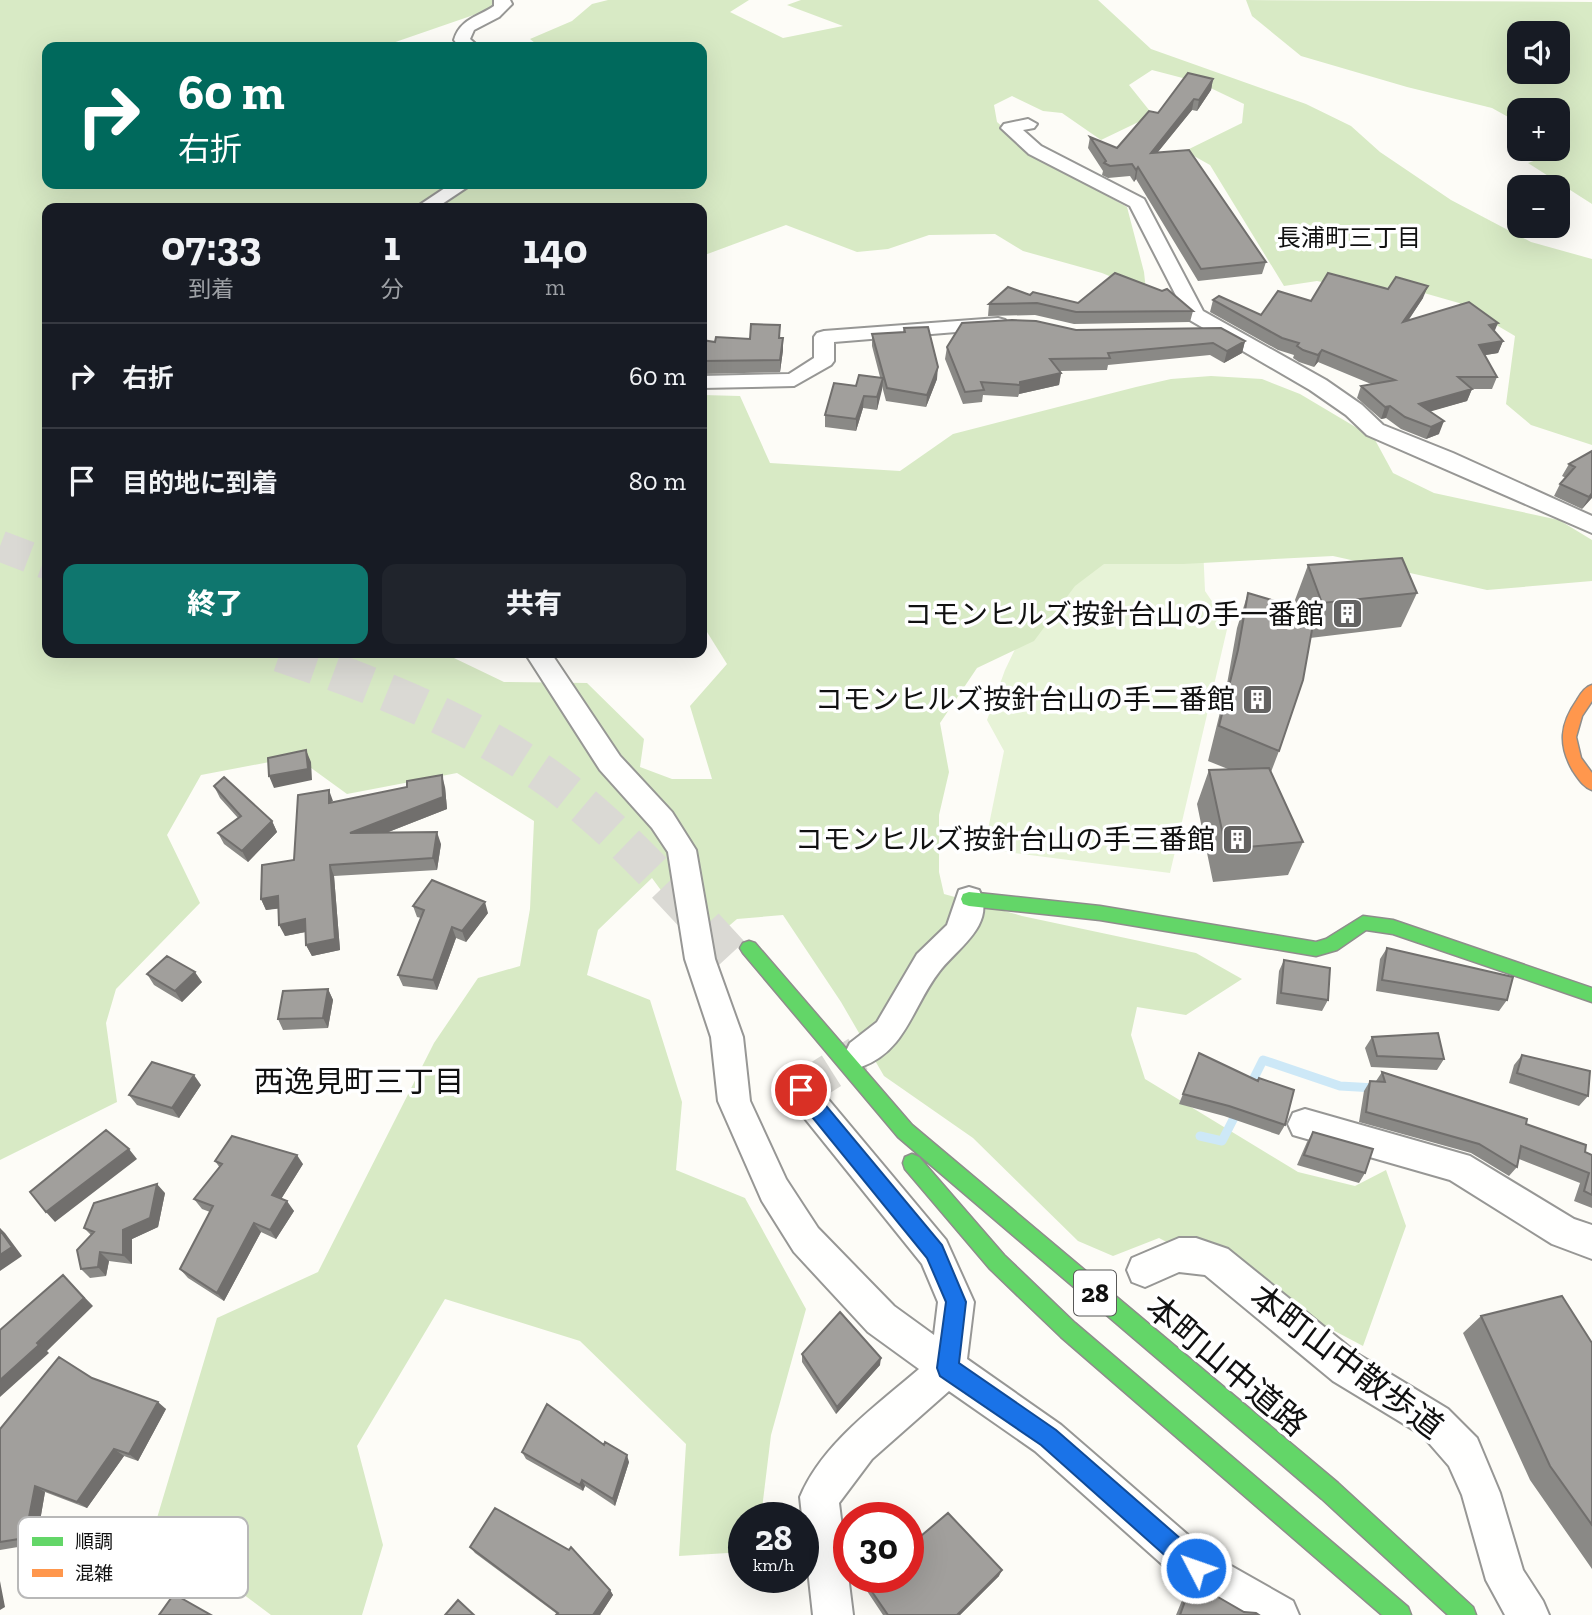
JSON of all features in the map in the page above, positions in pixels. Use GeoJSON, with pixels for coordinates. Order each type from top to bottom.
{"type":"FeatureCollection","features":[{"type":"Feature","properties":{"kind":"main road"},"geometry":{"type":"LineString","coordinates":[[1592,690],[1573,713],[1567,725],[1566,737],[1572,758],[1592,783]]}},
{"type":"Feature","properties":{"kind":"main road"},"geometry":{"type":"LineString","coordinates":[[969,899],[1136,917],[1316,949],[1331,945],[1363,923],[1393,927],[1592,995]]}},
{"type":"Feature","properties":{"kind":"main road","name":"本町山中道路"},"geometry":{"type":"LineString","coordinates":[[748,948],[905,1131],[1330,1491],[1465,1615]]}},
{"type":"Feature","properties":{"kind":"main road","name":"28"},"geometry":{"type":"LineString","coordinates":[[892,1140],[997,1262],[1068,1330],[1400,1615]]}},
{"type":"Feature","properties":{"kind":"street"},"geometry":{"type":"LineString","coordinates":[[465,42],[462,40],[464,31],[473,23],[499,10],[504,4],[502,0]]}},
{"type":"Feature","properties":{"kind":"street"},"geometry":{"type":"LineString","coordinates":[[1028,124],[1010,128],[1035,150],[1137,203],[1195,315],[1318,384],[1354,410],[1375,430],[1446,458],[1592,525]]}},
{"type":"Feature","properties":{"kind":"street"},"geometry":{"type":"LineString","coordinates":[[432,203],[455,189]]}},
{"type":"Feature","properties":{"kind":"street"},"geometry":{"type":"LineString","coordinates":[[707,382],[794,380],[824,360],[824,337],[1023,324]]}},
{"type":"Feature","properties":{"kind":"street"},"geometry":{"type":"LineString","coordinates":[[1185,331],[1227,331]]}},
{"type":"Feature","properties":{"kind":"street"},"geometry":{"type":"LineString","coordinates":[[541,658],[611,763],[662,820],[682,850],[700,960],[727,1037],[734,1101],[774,1190],[806,1240],[881,1319],[1048,1438],[1196,1568],[1279,1615]]}},
{"type":"Feature","properties":{"kind":"street"},"geometry":{"type":"LineString","coordinates":[[860,1053],[888,1032],[928,963],[958,934],[967,918],[969,899]]}},
{"type":"Feature","properties":{"kind":"street"},"geometry":{"type":"LineString","coordinates":[[801,1090],[934,1252],[956,1302],[948,1368],[859,1446],[819,1497],[833,1615]]}},
{"type":"Feature","properties":{"kind":"street"},"geometry":{"type":"LineString","coordinates":[[1305,1124],[1458,1167],[1564,1232],[1592,1242]]}},
{"type":"Feature","properties":{"kind":"street","name":"本町山中散歩道"},"geometry":{"type":"LineString","coordinates":[[1145,1270],[1165,1258],[1191,1252],[1216,1261],[1346,1368],[1435,1422],[1463,1452],[1481,1493],[1506,1580],[1529,1615]]}},
{"type":"Feature","properties":{"kind":"green space"},"geometry":{"type":"Polygon","coordinates":[[[0,0],[493,0],[491,9],[395,42],[42,42],[42,189],[707,189],[707,42],[534,42],[530,39],[572,21],[592,4],[608,0],[749,0],[730,12],[783,38],[843,26],[787,5],[801,0],[1098,0],[1151,49],[1306,104],[1351,126],[1380,152],[1451,200],[1507,229],[1507,238],[1523,238],[1592,259],[1592,445],[1531,425],[1506,404],[1515,336],[1459,303],[1403,287],[1352,288],[1317,281],[1284,286],[1210,165],[1185,151],[1242,123],[1244,104],[1198,82],[1152,70],[1129,85],[1153,115],[1101,140],[1062,113],[1043,111],[1012,96],[994,105],[997,122],[1033,154],[1127,207],[1144,272],[1146,291],[1102,273],[1023,251],[995,234],[929,235],[888,249],[857,252],[786,225],[707,254],[707,203],[42,203],[42,658],[454,658],[504,682],[587,683],[644,739],[640,767],[672,779],[712,779],[690,706],[727,664],[707,632],[707,395],[740,396],[770,463],[900,471],[953,434],[1136,387],[1171,379],[1211,376],[1262,379],[1300,394],[1374,438],[1393,473],[1434,493],[1559,520],[1592,540],[1592,581],[1487,590],[1333,556],[1183,564],[1104,564],[1075,586],[1034,641],[977,668],[940,723],[949,772],[939,815],[939,872],[944,894],[1022,916],[1196,953],[1242,979],[1186,1015],[1137,1007],[1131,1035],[1145,1079],[1298,1172],[1355,1186],[1386,1170],[1406,1226],[1363,1346],[1159,1238],[1113,1256],[1078,1241],[973,1138],[884,1076],[841,1002],[783,915],[737,919],[703,948],[652,878],[598,930],[587,975],[650,1000],[682,1102],[676,1170],[745,1198],[806,1309],[771,1435],[763,1502],[728,1502],[728,1553],[679,1556],[686,1444],[580,1341],[445,1299],[357,1446],[383,1545],[362,1615],[271,1615],[248,1598],[248,1517],[157,1517],[217,1318],[318,1272],[434,1043],[478,978],[520,966],[530,909],[534,821],[457,773],[347,794],[296,757],[201,775],[167,835],[200,903],[116,989],[106,1023],[117,1102],[0,1160],[0,0]]]}},
{"type":"Feature","properties":{"kind":"green space"},"geometry":{"type":"Polygon","coordinates":[[[1246,0],[1592,2],[1592,204],[1570,190],[1570,175],[1547,175],[1528,163],[1570,161],[1570,98],[1507,98],[1507,116],[1492,108],[1301,56],[1252,16],[1246,0]]]}},
{"type":"Feature","properties":{"kind":"green space"},"geometry":{"type":"Polygon","coordinates":[[[1203,546],[1205,591],[1228,625],[1170,873],[984,849],[1004,751],[987,720],[1005,670],[1058,560],[1203,546]]]}},
{"type":"Feature","properties":{"kind":"building"},"geometry":{"type":"Polygon","coordinates":[[[1188,73],[1213,79],[1199,100],[1194,99],[1151,153],[1189,150],[1266,262],[1201,269],[1138,167],[1136,170],[1132,164],[1110,166],[1104,163],[1106,161],[1090,137],[1117,148],[1149,111],[1158,113],[1188,73]]]}},
{"type":"Feature","properties":{"kind":"building"},"geometry":{"type":"Polygon","coordinates":[[[1115,273],[1162,291],[1167,289],[1193,311],[1076,312],[1037,303],[989,304],[1008,287],[1030,295],[1033,292],[1078,303],[1115,273]]]}},
{"type":"Feature","properties":{"kind":"building"},"geometry":{"type":"Polygon","coordinates":[[[1328,273],[1388,289],[1396,277],[1428,286],[1403,322],[1469,302],[1498,323],[1489,325],[1503,341],[1479,345],[1497,377],[1458,377],[1472,389],[1419,404],[1444,421],[1431,427],[1405,417],[1390,406],[1385,407],[1361,386],[1395,380],[1322,350],[1318,355],[1303,350],[1297,346],[1299,343],[1282,338],[1213,300],[1219,296],[1261,315],[1278,291],[1311,301],[1328,273]]]}},
{"type":"Feature","properties":{"kind":"building"},"geometry":{"type":"Polygon","coordinates":[[[1036,321],[1076,330],[1221,328],[1245,341],[1227,351],[1213,343],[1108,353],[1110,358],[1050,359],[1061,373],[1020,382],[1020,385],[981,382],[984,390],[965,392],[947,347],[962,323],[1036,321]]]}},
{"type":"Feature","properties":{"kind":"building"},"geometry":{"type":"Polygon","coordinates":[[[751,324],[780,325],[779,338],[783,338],[780,360],[707,361],[707,341],[715,342],[716,337],[750,339],[751,324]]]}},
{"type":"Feature","properties":{"kind":"building"},"geometry":{"type":"Polygon","coordinates":[[[928,327],[938,367],[927,395],[887,388],[872,334],[905,332],[904,328],[928,327]]]}},
{"type":"Feature","properties":{"kind":"building"},"geometry":{"type":"Polygon","coordinates":[[[859,375],[883,378],[877,397],[864,396],[856,419],[825,415],[834,383],[856,386],[859,375]]]}},
{"type":"Feature","properties":{"kind":"building"},"geometry":{"type":"Polygon","coordinates":[[[1592,451],[1592,493],[1589,497],[1560,484],[1575,467],[1569,464],[1592,451]]]}},
{"type":"Feature","properties":{"kind":"building"},"geometry":{"type":"Polygon","coordinates":[[[1402,558],[1417,593],[1322,603],[1308,565],[1402,558]]]}},
{"type":"Feature","properties":{"kind":"building","name":"コモンヒルズ按針台山の手二番館"},"geometry":{"type":"Polygon","coordinates":[[[1248,593],[1315,613],[1303,680],[1279,751],[1219,726],[1238,650],[1248,593]]]}},
{"type":"Feature","properties":{"kind":"building"},"geometry":{"type":"Polygon","coordinates":[[[306,750],[308,769],[269,776],[268,758],[306,750]]]}},
{"type":"Feature","properties":{"kind":"building"},"geometry":{"type":"Polygon","coordinates":[[[1269,768],[1303,842],[1226,849],[1209,770],[1269,768]]]}},
{"type":"Feature","properties":{"kind":"building"},"geometry":{"type":"Polygon","coordinates":[[[442,775],[443,797],[350,833],[437,832],[433,858],[330,865],[335,939],[306,945],[305,919],[279,925],[278,896],[261,899],[262,865],[294,860],[298,795],[329,790],[329,803],[407,787],[407,781],[442,775]]]}},
{"type":"Feature","properties":{"kind":"building"},"geometry":{"type":"Polygon","coordinates":[[[224,777],[272,821],[242,851],[218,833],[241,816],[214,786],[224,777]]]}},
{"type":"Feature","properties":{"kind":"building"},"geometry":{"type":"Polygon","coordinates":[[[432,880],[485,902],[462,931],[452,927],[433,980],[398,975],[424,910],[413,906],[432,880]]]}},
{"type":"Feature","properties":{"kind":"building"},"geometry":{"type":"Polygon","coordinates":[[[1387,948],[1513,977],[1507,1000],[1382,980],[1387,948]]]}},
{"type":"Feature","properties":{"kind":"building"},"geometry":{"type":"Polygon","coordinates":[[[167,956],[195,972],[175,991],[147,974],[167,956]]]}},
{"type":"Feature","properties":{"kind":"building"},"geometry":{"type":"Polygon","coordinates":[[[1284,960],[1330,968],[1328,1000],[1281,993],[1284,960]]]}},
{"type":"Feature","properties":{"kind":"building"},"geometry":{"type":"Polygon","coordinates":[[[328,989],[323,1018],[278,1019],[283,991],[328,989]]]}},
{"type":"Feature","properties":{"kind":"building"},"geometry":{"type":"Polygon","coordinates":[[[1438,1033],[1444,1059],[1377,1056],[1372,1037],[1438,1033]]]}},
{"type":"Feature","properties":{"kind":"building"},"geometry":{"type":"Polygon","coordinates":[[[1199,1053],[1258,1081],[1259,1078],[1294,1090],[1285,1125],[1183,1094],[1199,1053]]]}},
{"type":"Feature","properties":{"kind":"building"},"geometry":{"type":"Polygon","coordinates":[[[1522,1055],[1590,1071],[1588,1096],[1517,1073],[1522,1055]]]}},
{"type":"Feature","properties":{"kind":"building"},"geometry":{"type":"Polygon","coordinates":[[[152,1062],[194,1075],[172,1108],[129,1095],[152,1062]]]}},
{"type":"Feature","properties":{"kind":"building"},"geometry":{"type":"Polygon","coordinates":[[[1382,1072],[1527,1119],[1526,1124],[1586,1145],[1585,1152],[1592,1155],[1592,1195],[1584,1191],[1589,1173],[1521,1146],[1517,1167],[1479,1144],[1366,1112],[1370,1081],[1385,1082],[1382,1072]]]}},
{"type":"Feature","properties":{"kind":"building"},"geometry":{"type":"Polygon","coordinates":[[[106,1130],[129,1149],[46,1212],[30,1192],[106,1130]]]}},
{"type":"Feature","properties":{"kind":"building"},"geometry":{"type":"Polygon","coordinates":[[[1313,1132],[1373,1149],[1365,1173],[1304,1155],[1313,1132]]]}},
{"type":"Feature","properties":{"kind":"building"},"geometry":{"type":"Polygon","coordinates":[[[232,1136],[297,1155],[272,1195],[287,1201],[270,1230],[254,1223],[217,1293],[180,1269],[213,1206],[194,1199],[222,1164],[215,1161],[232,1136]]]}},
{"type":"Feature","properties":{"kind":"building"},"geometry":{"type":"Polygon","coordinates":[[[157,1184],[150,1218],[123,1230],[123,1255],[100,1252],[98,1267],[81,1269],[77,1250],[94,1232],[84,1228],[94,1203],[157,1184]]]}},
{"type":"Feature","properties":{"kind":"building"},"geometry":{"type":"Polygon","coordinates":[[[0,1230],[12,1247],[0,1255],[0,1230]]]}},
{"type":"Feature","properties":{"kind":"building"},"geometry":{"type":"Polygon","coordinates":[[[63,1275],[84,1298],[37,1343],[39,1345],[0,1380],[0,1330],[63,1275]]]}},
{"type":"Feature","properties":{"kind":"building"},"geometry":{"type":"Polygon","coordinates":[[[1562,1296],[1592,1343],[1592,1525],[1550,1466],[1481,1316],[1562,1296]]]}},
{"type":"Feature","properties":{"kind":"building"},"geometry":{"type":"Polygon","coordinates":[[[840,1312],[881,1358],[837,1407],[802,1354],[840,1312]]]}},
{"type":"Feature","properties":{"kind":"building"},"geometry":{"type":"Polygon","coordinates":[[[59,1357],[92,1378],[158,1402],[129,1454],[114,1449],[77,1502],[35,1486],[29,1517],[18,1517],[18,1539],[0,1542],[0,1429],[59,1357]]]}},
{"type":"Feature","properties":{"kind":"building"},"geometry":{"type":"Polygon","coordinates":[[[547,1404],[604,1445],[605,1442],[627,1455],[613,1499],[582,1480],[580,1485],[522,1452],[547,1404]]]}},
{"type":"Feature","properties":{"kind":"building"},"geometry":{"type":"Polygon","coordinates":[[[495,1508],[569,1550],[571,1547],[610,1590],[593,1615],[556,1615],[558,1613],[470,1547],[495,1508]]]}},
{"type":"Feature","properties":{"kind":"building"},"geometry":{"type":"Polygon","coordinates":[[[948,1513],[1002,1570],[957,1615],[888,1615],[873,1593],[924,1593],[924,1533],[948,1513]]]}},
{"type":"Feature","properties":{"kind":"building"},"geometry":{"type":"Polygon","coordinates":[[[1192,1582],[1244,1612],[1259,1615],[1180,1615],[1192,1582]]]}},
{"type":"Feature","properties":{"kind":"building"},"geometry":{"type":"Polygon","coordinates":[[[171,1598],[181,1598],[211,1615],[159,1615],[171,1598]]]}},
{"type":"Feature","properties":{"kind":"building"},"geometry":{"type":"Polygon","coordinates":[[[458,1600],[474,1615],[445,1615],[458,1600]]]}},
{"type":"Feature","properties":{"kind":"waterway"},"geometry":{"type":"LineString","coordinates":[[1250,1086],[1263,1060],[1340,1086],[1375,1088]]}},
{"type":"Feature","properties":{"kind":"waterway"},"geometry":{"type":"LineString","coordinates":[[1200,1136],[1222,1141],[1237,1112]]}},
{"type":"Feature","properties":{"kind":"tunnel"},"geometry":{"type":"LineString","coordinates":[[0,546],[42,562]]}},
{"type":"Feature","properties":{"kind":"tunnel"},"geometry":{"type":"LineString","coordinates":[[294,658],[422,707],[490,741],[554,782],[579,801],[647,865],[733,957]]}},
{"type":"Feature","properties":{"kind":"tunnel"},"geometry":{"type":"LineString","coordinates":[[801,1090],[858,1054]]}},
{"type":"Feature","properties":{"kind":"traffic: fast"},"geometry":{"type":"LineString","coordinates":[[969,899],[1100,913],[1316,949],[1331,945],[1363,923],[1393,927],[1592,995]]}},
{"type":"Feature","properties":{"kind":"traffic: fast"},"geometry":{"type":"LineString","coordinates":[[749,948],[905,1131],[1330,1491],[1465,1615]]}},
{"type":"Feature","properties":{"kind":"traffic: fast"},"geometry":{"type":"LineString","coordinates":[[912,1163],[997,1262],[1068,1330],[1400,1615]]}},
{"type":"Feature","properties":{"kind":"traffic: slow"},"geometry":{"type":"LineString","coordinates":[[1592,690],[1575,715],[1569,737],[1574,759],[1592,784]]}},
{"type":"Feature","properties":{"kind":"place","name":"コモンヒルズ按針台山の手一番館"},"geometry":{"type":"Point","coordinates":[1347,614]}},
{"type":"Feature","properties":{"kind":"place","name":"コモンヒルズ按針台山の手二番館"},"geometry":{"type":"Point","coordinates":[1258,699]}},
{"type":"Feature","properties":{"kind":"place","name":"コモンヒルズ按針台山の手三番館"},"geometry":{"type":"Point","coordinates":[1238,839]}},
{"type":"Feature","properties":{"kind":"district","name":"長浦町三丁目"},"geometry":{"type":"Point","coordinates":[1349,238]}},
{"type":"Feature","properties":{"kind":"district","name":"西逸見町三丁目"},"geometry":{"type":"Point","coordinates":[359,1082]}},
{"type":"Feature","properties":{"kind":"route"},"geometry":{"type":"LineString","coordinates":[[801,1090],[934,1252],[956,1302],[948,1368],[1048,1438],[1196,1568]]}}]}
